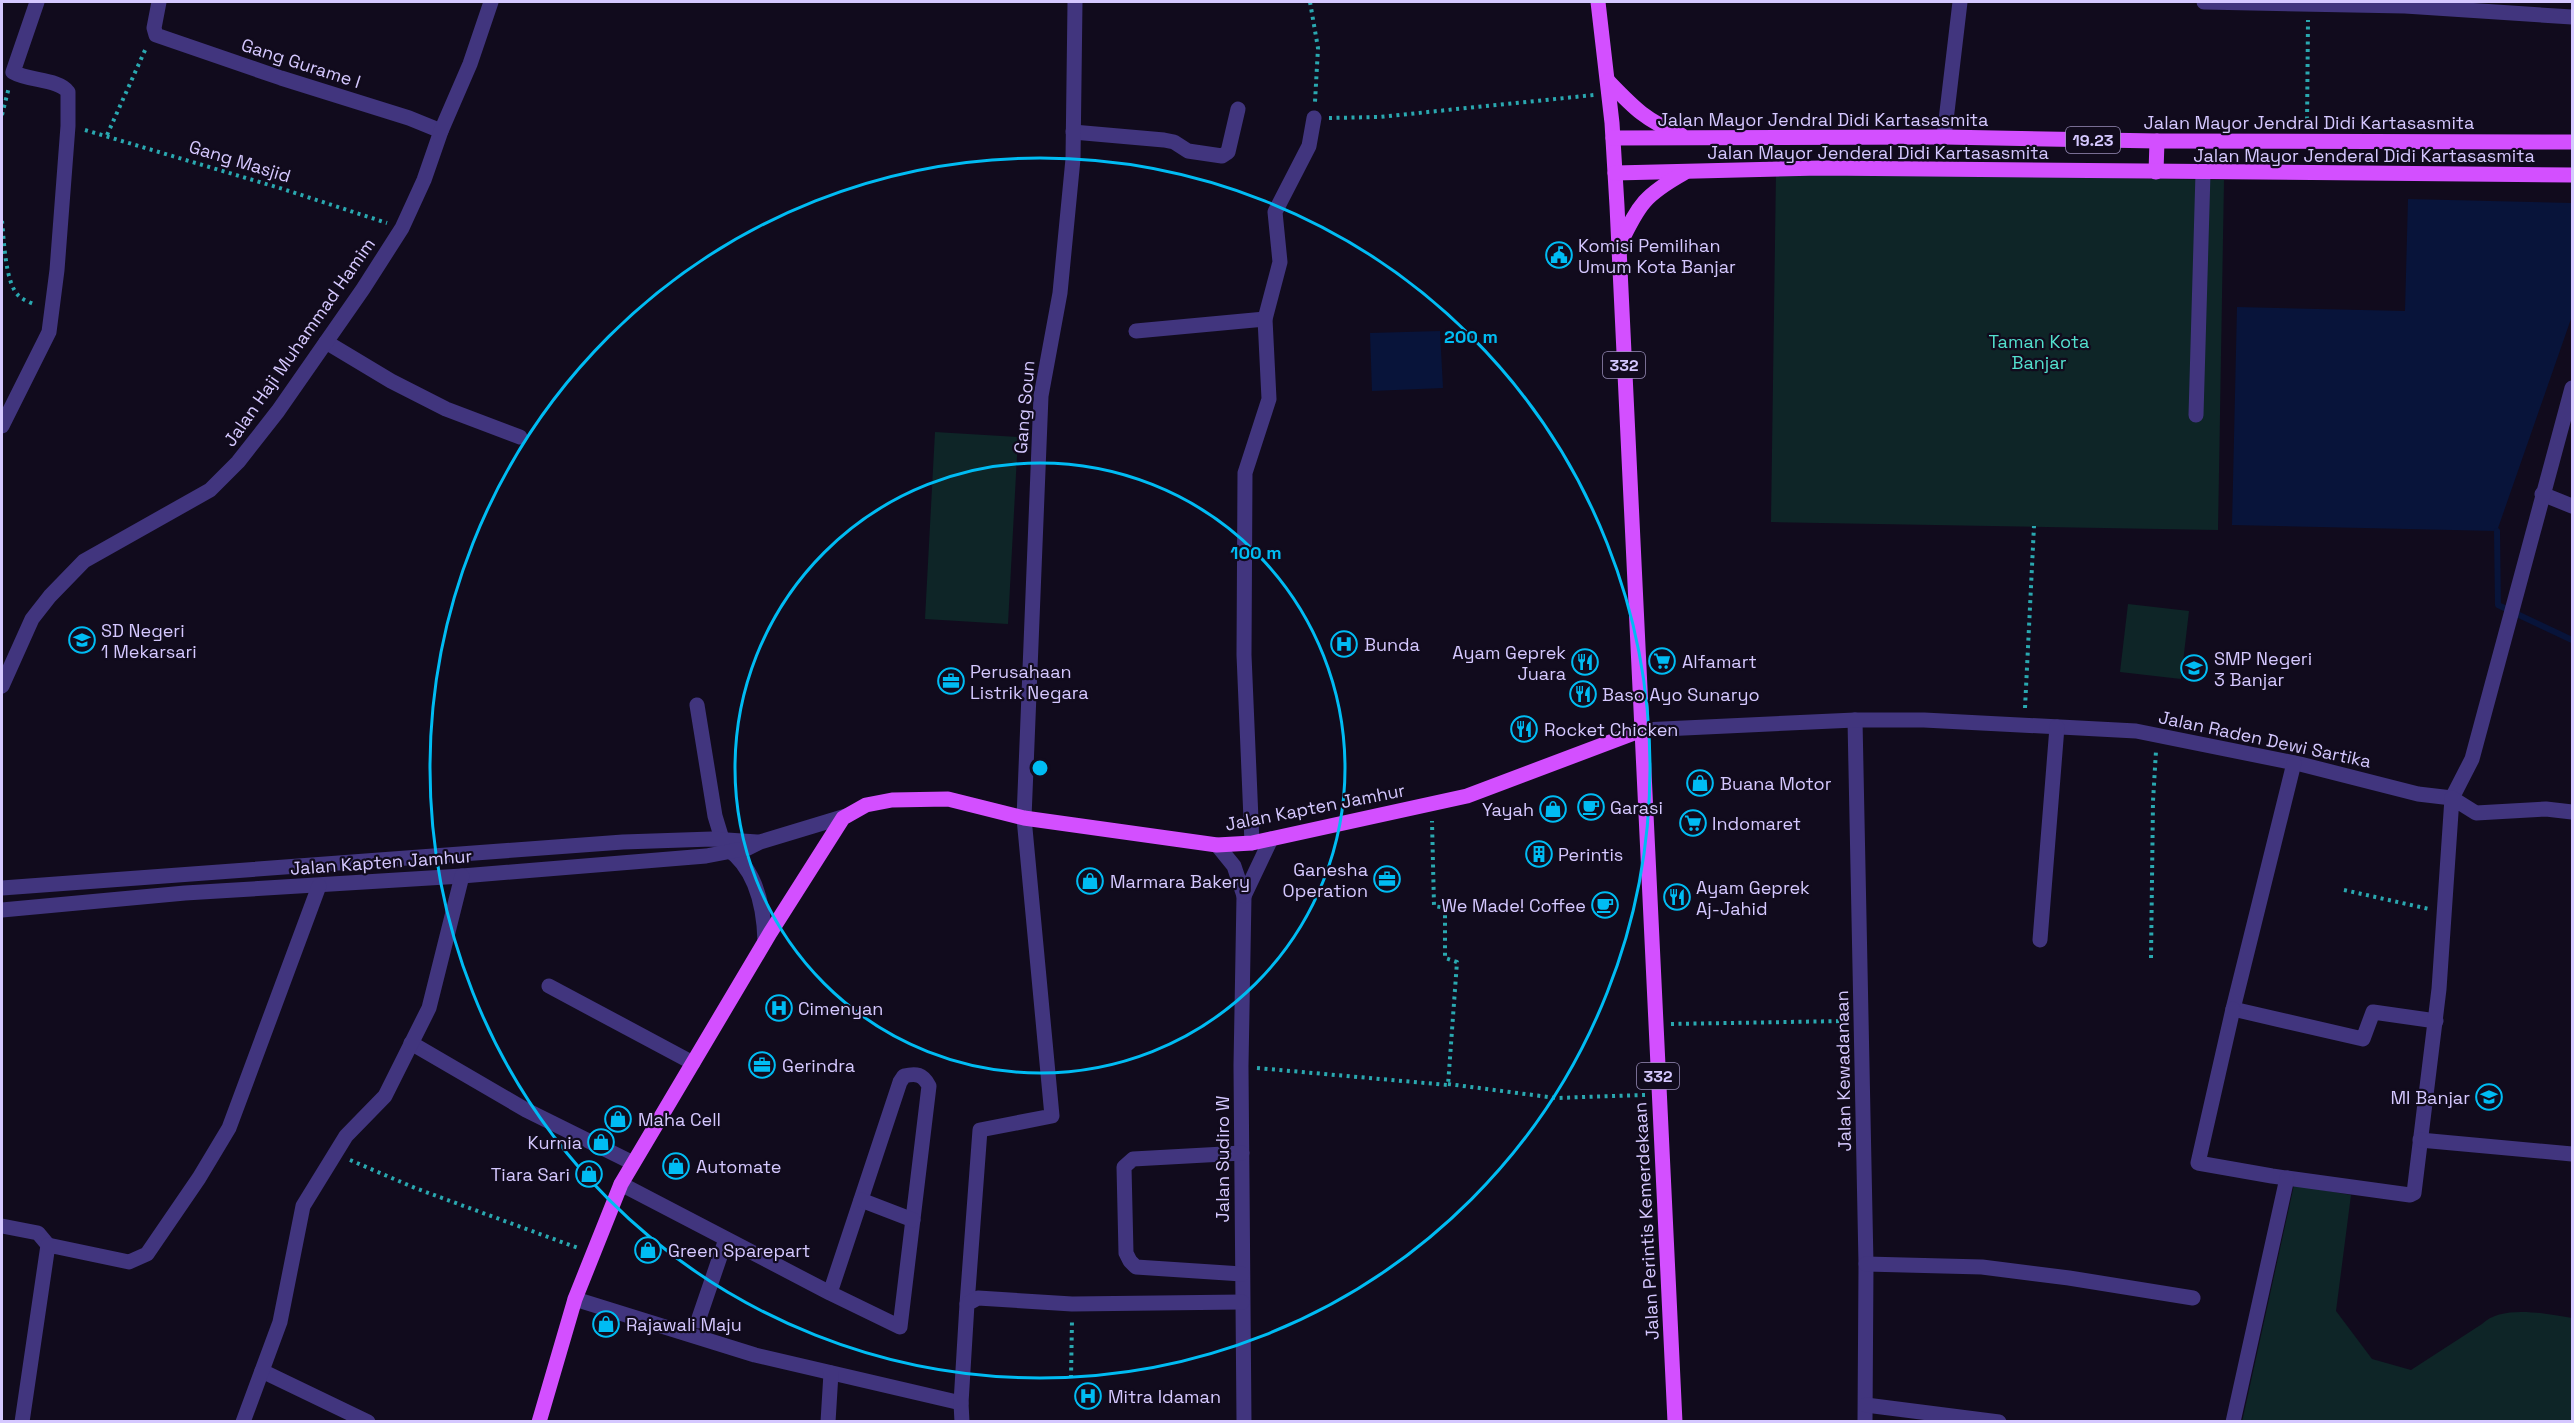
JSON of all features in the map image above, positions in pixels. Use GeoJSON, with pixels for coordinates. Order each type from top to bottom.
{"type":"FeatureCollection","features":[{"type":"Feature","properties":{"kind":"main road","name":"332"},"geometry":{"type":"LineString","coordinates":[[1598,2],[1613,138],[1642,730]]}},
{"type":"Feature","properties":{"kind":"main road"},"geometry":{"type":"LineString","coordinates":[[1608,87],[1653,123],[1688,138]]}},
{"type":"Feature","properties":{"kind":"main road","name":"Jalan Mayor Jendral Didi Kartasasmita"},"geometry":{"type":"LineString","coordinates":[[1613,138],[1944,137],[2157,141],[2572,142]]}},
{"type":"Feature","properties":{"kind":"main road"},"geometry":{"type":"LineString","coordinates":[[2156,172],[2157,141]]}},
{"type":"Feature","properties":{"kind":"main road","name":"Jalan Mayor Jenderal Didi Kartasasmita"},"geometry":{"type":"LineString","coordinates":[[1615,173],[1820,168],[2203,174],[2572,176]]}},
{"type":"Feature","properties":{"kind":"main road"},"geometry":{"type":"LineString","coordinates":[[1618,247],[1643,201],[1658,188],[1687,172]]}},
{"type":"Feature","properties":{"kind":"main road","name":"Jalan Kapten Jamhur"},"geometry":{"type":"LineString","coordinates":[[539,1422],[575,1299],[621,1184],[765,941],[828,838],[846,816],[866,805],[892,800],[948,799],[1024,818],[1217,845],[1252,843],[1467,796],[1642,730]]}},
{"type":"Feature","properties":{"kind":"main road","name":"Jalan Perintis Kemerdekaan"},"geometry":{"type":"LineString","coordinates":[[1642,730],[1675,1422]]}},
{"type":"Feature","properties":{"kind":"street"},"geometry":{"type":"LineString","coordinates":[[2,426],[48,335],[57,270],[68,126],[68,92],[66,89],[13,72],[37,2]]}},
{"type":"Feature","properties":{"kind":"street"},"geometry":{"type":"LineString","coordinates":[[154,28],[159,2]]}},
{"type":"Feature","properties":{"kind":"street","name":"Jalan Haji Muhammad Hamim"},"geometry":{"type":"LineString","coordinates":[[2,686],[32,619],[50,596],[84,561],[210,490],[238,462],[278,411],[363,289],[402,228],[424,180],[441,131],[470,64],[491,2]]}},
{"type":"Feature","properties":{"kind":"street","name":"Gang Soun"},"geometry":{"type":"LineString","coordinates":[[967,1304],[980,1130],[1052,1116],[1024,818],[1041,396],[1060,293],[1073,159],[1075,2]]}},
{"type":"Feature","properties":{"kind":"street"},"geometry":{"type":"LineString","coordinates":[[1944,137],[1960,2]]}},
{"type":"Feature","properties":{"kind":"street"},"geometry":{"type":"LineString","coordinates":[[2204,2],[2405,6],[2572,17]]}},
{"type":"Feature","properties":{"kind":"street","name":"Gang Gurame I"},"geometry":{"type":"LineString","coordinates":[[154,28],[156,35],[162,38],[409,118],[441,131]]}},
{"type":"Feature","properties":{"kind":"street"},"geometry":{"type":"LineString","coordinates":[[1073,132],[1164,140],[1174,142],[1188,151],[1222,156],[1228,152],[1238,109]]}},
{"type":"Feature","properties":{"kind":"street"},"geometry":{"type":"LineString","coordinates":[[1252,843],[1244,655],[1245,473],[1269,399],[1264,319],[1280,262],[1275,212],[1309,146],[1314,118]]}},
{"type":"Feature","properties":{"kind":"street"},"geometry":{"type":"LineString","coordinates":[[2196,415],[2203,174]]}},
{"type":"Feature","properties":{"kind":"street"},"geometry":{"type":"LineString","coordinates":[[1136,331],[1264,319]]}},
{"type":"Feature","properties":{"kind":"street"},"geometry":{"type":"LineString","coordinates":[[326,342],[391,381],[446,409],[520,437]]}},
{"type":"Feature","properties":{"kind":"street"},"geometry":{"type":"LineString","coordinates":[[2294,763],[2233,1009],[2198,1163],[2287,1178],[2412,1194],[2415,1192],[2436,1022],[2451,798],[2472,759],[2572,388]]}},
{"type":"Feature","properties":{"kind":"street"},"geometry":{"type":"LineString","coordinates":[[2542,494],[2572,506]]}},
{"type":"Feature","properties":{"kind":"street"},"geometry":{"type":"LineString","coordinates":[[697,705],[711,793],[722,843],[744,866],[754,884],[764,915],[765,941]]}},
{"type":"Feature","properties":{"kind":"street","name":"Jalan Raden Dewi Sartika"},"geometry":{"type":"LineString","coordinates":[[1642,730],[1855,720],[1924,720],[2136,731],[2294,763],[2418,794],[2451,798]]}},
{"type":"Feature","properties":{"kind":"street","name":"Jalan Kewadanaan"},"geometry":{"type":"LineString","coordinates":[[1855,720],[1866,1264],[1865,1422]]}},
{"type":"Feature","properties":{"kind":"street"},"geometry":{"type":"LineString","coordinates":[[2040,940],[2057,727]]}},
{"type":"Feature","properties":{"kind":"street"},"geometry":{"type":"LineString","coordinates":[[2451,798],[2476,813],[2546,809],[2572,812]]}},
{"type":"Feature","properties":{"kind":"street","name":"Jalan Kapten Jamhur"},"geometry":{"type":"LineString","coordinates":[[2,888],[623,842],[760,842],[846,816]]}},
{"type":"Feature","properties":{"kind":"street"},"geometry":{"type":"LineString","coordinates":[[1244,896],[1271,839]]}},
{"type":"Feature","properties":{"kind":"street","name":"Jalan Kapten Jamhur"},"geometry":{"type":"LineString","coordinates":[[2,910],[184,893],[462,876],[722,843]]}},
{"type":"Feature","properties":{"kind":"street"},"geometry":{"type":"LineString","coordinates":[[1217,845],[1234,866],[1244,896]]}},
{"type":"Feature","properties":{"kind":"street"},"geometry":{"type":"LineString","coordinates":[[181,874],[184,893]]}},
{"type":"Feature","properties":{"kind":"street"},"geometry":{"type":"LineString","coordinates":[[243,1422],[280,1322],[303,1206],[346,1136],[385,1096],[429,1008],[462,876]]}},
{"type":"Feature","properties":{"kind":"street"},"geometry":{"type":"LineString","coordinates":[[2,1226],[38,1233],[48,1245],[129,1262],[147,1254],[199,1178],[229,1128],[319,886]]}},
{"type":"Feature","properties":{"kind":"street","name":"Jalan Sudiro W"},"geometry":{"type":"LineString","coordinates":[[1244,896],[1241,1066],[1244,1422]]}},
{"type":"Feature","properties":{"kind":"street"},"geometry":{"type":"LineString","coordinates":[[549,986],[693,1063]]}},
{"type":"Feature","properties":{"kind":"street"},"geometry":{"type":"LineString","coordinates":[[2233,1009],[2363,1039],[2373,1012],[2436,1022]]}},
{"type":"Feature","properties":{"kind":"street"},"geometry":{"type":"LineString","coordinates":[[411,1043],[526,1110],[633,1163]]}},
{"type":"Feature","properties":{"kind":"street"},"geometry":{"type":"LineString","coordinates":[[621,1184],[830,1293],[900,1327],[929,1086],[925,1078],[919,1075],[904,1076],[900,1082],[830,1293]]}},
{"type":"Feature","properties":{"kind":"street"},"geometry":{"type":"LineString","coordinates":[[2420,1140],[2572,1154]]}},
{"type":"Feature","properties":{"kind":"street"},"geometry":{"type":"LineString","coordinates":[[1242,1153],[1133,1159],[1124,1167],[1126,1253],[1130,1262],[1136,1267],[1242,1274]]}},
{"type":"Feature","properties":{"kind":"street"},"geometry":{"type":"LineString","coordinates":[[2233,1422],[2287,1178]]}},
{"type":"Feature","properties":{"kind":"street"},"geometry":{"type":"LineString","coordinates":[[861,1200],[913,1220]]}},
{"type":"Feature","properties":{"kind":"street"},"geometry":{"type":"LineString","coordinates":[[698,1321],[726,1239]]}},
{"type":"Feature","properties":{"kind":"street"},"geometry":{"type":"LineString","coordinates":[[22,1422],[48,1245]]}},
{"type":"Feature","properties":{"kind":"street"},"geometry":{"type":"LineString","coordinates":[[1866,1264],[1982,1267],[2193,1298]]}},
{"type":"Feature","properties":{"kind":"street"},"geometry":{"type":"LineString","coordinates":[[962,1422],[961,1403],[967,1304],[978,1298],[1072,1304],[1242,1302]]}},
{"type":"Feature","properties":{"kind":"street"},"geometry":{"type":"LineString","coordinates":[[575,1299],[755,1355],[961,1403]]}},
{"type":"Feature","properties":{"kind":"street"},"geometry":{"type":"LineString","coordinates":[[262,1371],[368,1422]]}},
{"type":"Feature","properties":{"kind":"street"},"geometry":{"type":"LineString","coordinates":[[828,1422],[831,1373]]}},
{"type":"Feature","properties":{"kind":"street"},"geometry":{"type":"LineString","coordinates":[[1866,1405],[1999,1422]]}},
{"type":"Feature","properties":{"kind":"path"},"geometry":{"type":"LineString","coordinates":[[1310,2],[1318,48],[1314,118],[1379,117],[1608,87]]}},
{"type":"Feature","properties":{"kind":"path"},"geometry":{"type":"LineString","coordinates":[[2306,141],[2308,4]]}},
{"type":"Feature","properties":{"kind":"path"},"geometry":{"type":"LineString","coordinates":[[107,135],[140,66],[154,28]]}},
{"type":"Feature","properties":{"kind":"path"},"geometry":{"type":"LineString","coordinates":[[2,115],[13,72]]}},
{"type":"Feature","properties":{"kind":"path","name":"Gang Masjid"},"geometry":{"type":"LineString","coordinates":[[68,126],[107,135],[402,228]]}},
{"type":"Feature","properties":{"kind":"path"},"geometry":{"type":"LineString","coordinates":[[2,221],[9,277],[14,289],[19,296],[28,301],[52,309]]}},
{"type":"Feature","properties":{"kind":"path"},"geometry":{"type":"LineString","coordinates":[[2024,725],[2034,526]]}},
{"type":"Feature","properties":{"kind":"path"},"geometry":{"type":"LineString","coordinates":[[2151,958],[2153,801],[2157,735]]}},
{"type":"Feature","properties":{"kind":"path"},"geometry":{"type":"LineString","coordinates":[[1431,805],[1434,906],[1445,908],[1445,958],[1457,962],[1448,1084]]}},
{"type":"Feature","properties":{"kind":"path"},"geometry":{"type":"LineString","coordinates":[[2344,890],[2444,913]]}},
{"type":"Feature","properties":{"kind":"path"},"geometry":{"type":"LineString","coordinates":[[1655,1024],[1861,1020]]}},
{"type":"Feature","properties":{"kind":"path"},"geometry":{"type":"LineString","coordinates":[[1241,1066],[1448,1084],[1556,1098],[1660,1095]]}},
{"type":"Feature","properties":{"kind":"path"},"geometry":{"type":"LineString","coordinates":[[335,1154],[415,1188],[592,1255]]}},
{"type":"Feature","properties":{"kind":"path"},"geometry":{"type":"LineString","coordinates":[[1071,1377],[1072,1304]]}},
{"type":"Feature","properties":{"kind":"green space","name":"Taman Kota Banjar"},"geometry":{"type":"Polygon","coordinates":[[[1776,172],[2224,180],[2218,530],[1771,522],[1776,172]]]}},
{"type":"Feature","properties":{"kind":"green space"},"geometry":{"type":"Polygon","coordinates":[[[935,432],[1018,437],[1008,624],[925,619],[935,432]]]}},
{"type":"Feature","properties":{"kind":"green space"},"geometry":{"type":"Polygon","coordinates":[[[2128,604],[2189,611],[2181,679],[2120,672],[2128,604]]]}},
{"type":"Feature","properties":{"kind":"green space"},"geometry":{"type":"Polygon","coordinates":[[[2294,1185],[2351,1195],[2336,1311],[2372,1359],[2411,1370],[2491,1318],[2501,1314],[2525,1312],[2572,1318],[2572,1421],[2242,1422],[2294,1185]]]}},
{"type":"Feature","properties":{"kind":"water"},"geometry":{"type":"Polygon","coordinates":[[[2408,199],[2572,203],[2572,316],[2497,531],[2232,525],[2237,307],[2405,311],[2408,199]]]}},
{"type":"Feature","properties":{"kind":"water"},"geometry":{"type":"Polygon","coordinates":[[[1440,331],[1443,388],[1372,391],[1370,333],[1440,331]]]}},
{"type":"Feature","properties":{"kind":"waterway"},"geometry":{"type":"LineString","coordinates":[[2497,531],[2498,605],[2572,640]]}},
{"type":"Feature","properties":{"kind":"place","name":"Komisi Pemilihan Umum Kota Banjar"},"geometry":{"type":"Point","coordinates":[1559,255]}},
{"type":"Feature","properties":{"kind":"place","name":"SD Negeri 1 Mekarsari"},"geometry":{"type":"Point","coordinates":[82,640]}},
{"type":"Feature","properties":{"kind":"place","name":"Bunda"},"geometry":{"type":"Point","coordinates":[1344,644]}},
{"type":"Feature","properties":{"kind":"place","name":"Alfamart"},"geometry":{"type":"Point","coordinates":[1662,661]}},
{"type":"Feature","properties":{"kind":"place","name":"Ayam Geprek Juara"},"geometry":{"type":"Point","coordinates":[1585,662]}},
{"type":"Feature","properties":{"kind":"place","name":"SMP Negeri 3 Banjar"},"geometry":{"type":"Point","coordinates":[2194,668]}},
{"type":"Feature","properties":{"kind":"place","name":"Perusahaan Listrik Negara"},"geometry":{"type":"Point","coordinates":[951,681]}},
{"type":"Feature","properties":{"kind":"place","name":"Baso Ayo Sunaryo"},"geometry":{"type":"Point","coordinates":[1583,694]}},
{"type":"Feature","properties":{"kind":"place","name":"Rocket Chicken"},"geometry":{"type":"Point","coordinates":[1524,729]}},
{"type":"Feature","properties":{"kind":"place","name":"Buana Motor"},"geometry":{"type":"Point","coordinates":[1700,783]}},
{"type":"Feature","properties":{"kind":"place","name":"Garasi"},"geometry":{"type":"Point","coordinates":[1591,807]}},
{"type":"Feature","properties":{"kind":"place","name":"Yayah"},"geometry":{"type":"Point","coordinates":[1553,809]}},
{"type":"Feature","properties":{"kind":"place","name":"Indomaret"},"geometry":{"type":"Point","coordinates":[1693,823]}},
{"type":"Feature","properties":{"kind":"place","name":"Perintis"},"geometry":{"type":"Point","coordinates":[1539,854]}},
{"type":"Feature","properties":{"kind":"place","name":"Ganesha Operation"},"geometry":{"type":"Point","coordinates":[1387,879]}},
{"type":"Feature","properties":{"kind":"place","name":"Marmara Bakery"},"geometry":{"type":"Point","coordinates":[1090,881]}},
{"type":"Feature","properties":{"kind":"place","name":"Ayam Geprek Aj-Jahid"},"geometry":{"type":"Point","coordinates":[1677,897]}},
{"type":"Feature","properties":{"kind":"place","name":"We Made! Coffee"},"geometry":{"type":"Point","coordinates":[1605,905]}},
{"type":"Feature","properties":{"kind":"place","name":"Cimenyan"},"geometry":{"type":"Point","coordinates":[779,1008]}},
{"type":"Feature","properties":{"kind":"place","name":"Gerindra"},"geometry":{"type":"Point","coordinates":[762,1065]}},
{"type":"Feature","properties":{"kind":"place","name":"MI Banjar"},"geometry":{"type":"Point","coordinates":[2489,1097]}},
{"type":"Feature","properties":{"kind":"place","name":"Maha Cell"},"geometry":{"type":"Point","coordinates":[618,1119]}},
{"type":"Feature","properties":{"kind":"place","name":"Kurnia"},"geometry":{"type":"Point","coordinates":[601,1142]}},
{"type":"Feature","properties":{"kind":"place","name":"Automate"},"geometry":{"type":"Point","coordinates":[676,1166]}},
{"type":"Feature","properties":{"kind":"place","name":"Tiara Sari"},"geometry":{"type":"Point","coordinates":[589,1174]}},
{"type":"Feature","properties":{"kind":"place","name":"Green Sparepart"},"geometry":{"type":"Point","coordinates":[648,1250]}},
{"type":"Feature","properties":{"kind":"place","name":"Rajawali Maju"},"geometry":{"type":"Point","coordinates":[606,1324]}},
{"type":"Feature","properties":{"kind":"place","name":"Mitra Idaman"},"geometry":{"type":"Point","coordinates":[1088,1396]}}]}
